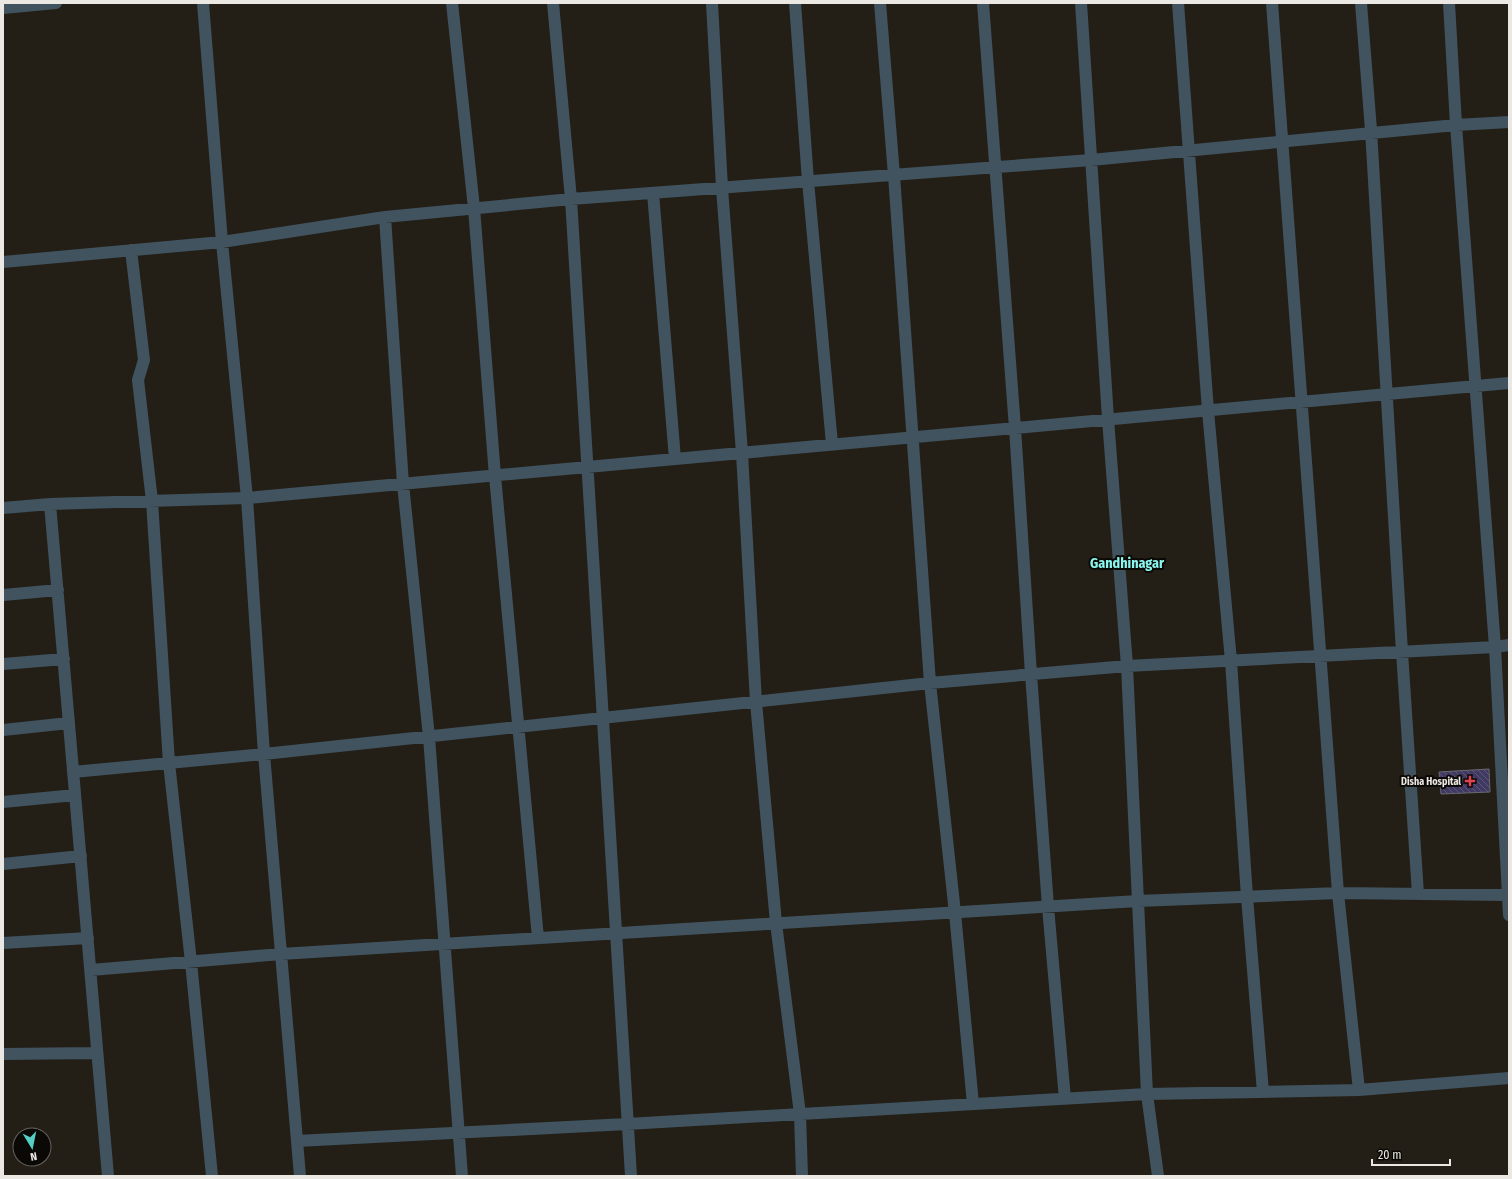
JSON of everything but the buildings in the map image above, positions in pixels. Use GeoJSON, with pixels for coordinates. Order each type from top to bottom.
{"type":"FeatureCollection","features":[{"type":"Feature","properties":{"kind":"street"},"geometry":{"type":"LineString","coordinates":[[3,8],[56,3]]}},
{"type":"Feature","properties":{"kind":"street"},"geometry":{"type":"LineString","coordinates":[[203,3],[222,242],[247,498],[264,754],[300,1176]]}},
{"type":"Feature","properties":{"kind":"street"},"geometry":{"type":"LineString","coordinates":[[452,3],[474,208],[495,476],[520,727],[538,938]]}},
{"type":"Feature","properties":{"kind":"street"},"geometry":{"type":"LineString","coordinates":[[553,3],[571,199],[631,1176]]}},
{"type":"Feature","properties":{"kind":"street"},"geometry":{"type":"LineString","coordinates":[[712,3],[722,188],[742,453],[756,702],[776,923],[800,1114],[802,1176]]}},
{"type":"Feature","properties":{"kind":"street"},"geometry":{"type":"LineString","coordinates":[[795,3],[808,182],[832,444]]}},
{"type":"Feature","properties":{"kind":"street"},"geometry":{"type":"LineString","coordinates":[[880,3],[894,175],[930,683],[955,913],[973,1104]]}},
{"type":"Feature","properties":{"kind":"street"},"geometry":{"type":"LineString","coordinates":[[983,3],[1015,428],[1048,907],[1065,1099]]}},
{"type":"Feature","properties":{"kind":"street"},"geometry":{"type":"LineString","coordinates":[[1081,3],[1108,420],[1127,666],[1148,1094],[1158,1176]]}},
{"type":"Feature","properties":{"kind":"street"},"geometry":{"type":"LineString","coordinates":[[1178,3],[1208,411],[1231,661],[1262,1092]]}},
{"type":"Feature","properties":{"kind":"street"},"geometry":{"type":"LineString","coordinates":[[1272,3],[1338,893],[1359,1090]]}},
{"type":"Feature","properties":{"kind":"street"},"geometry":{"type":"LineString","coordinates":[[1361,3],[1371,134],[1418,894]]}},
{"type":"Feature","properties":{"kind":"street"},"geometry":{"type":"LineString","coordinates":[[1450,3],[1456,125],[1475,386],[1495,648],[1504,740],[1509,915]]}},
{"type":"Feature","properties":{"kind":"street"},"geometry":{"type":"LineString","coordinates":[[3,262],[222,242],[385,217],[474,208],[571,199],[995,168],[1456,125],[1509,122]]}},
{"type":"Feature","properties":{"kind":"street"},"geometry":{"type":"LineString","coordinates":[[653,193],[675,459]]}},
{"type":"Feature","properties":{"kind":"street"},"geometry":{"type":"LineString","coordinates":[[385,217],[403,484],[429,737],[462,1176]]}},
{"type":"Feature","properties":{"kind":"street"},"geometry":{"type":"LineString","coordinates":[[131,250],[144,360],[138,380],[152,501],[168,763],[191,962],[212,1176]]}},
{"type":"Feature","properties":{"kind":"street"},"geometry":{"type":"LineString","coordinates":[[3,508],[50,504],[247,498],[1509,383]]}},
{"type":"Feature","properties":{"kind":"street"},"geometry":{"type":"LineString","coordinates":[[50,504],[108,1176]]}},
{"type":"Feature","properties":{"kind":"street"},"geometry":{"type":"LineString","coordinates":[[3,595],[58,590]]}},
{"type":"Feature","properties":{"kind":"street"},"geometry":{"type":"LineString","coordinates":[[73,772],[264,754],[930,683],[1031,674],[1127,666],[1495,648],[1509,645]]}},
{"type":"Feature","properties":{"kind":"street"},"geometry":{"type":"LineString","coordinates":[[3,664],[64,659]]}},
{"type":"Feature","properties":{"kind":"street"},"geometry":{"type":"LineString","coordinates":[[3,730],[69,723]]}},
{"type":"Feature","properties":{"kind":"street"},"geometry":{"type":"LineString","coordinates":[[3,802],[75,795]]}},
{"type":"Feature","properties":{"kind":"street"},"geometry":{"type":"LineString","coordinates":[[3,864],[81,856]]}},
{"type":"Feature","properties":{"kind":"street"},"geometry":{"type":"LineString","coordinates":[[90,970],[281,954],[1138,901],[1338,893],[1508,895]]}},
{"type":"Feature","properties":{"kind":"street"},"geometry":{"type":"LineString","coordinates":[[3,943],[88,938]]}},
{"type":"Feature","properties":{"kind":"street"},"geometry":{"type":"LineString","coordinates":[[3,1054],[97,1053]]}},
{"type":"Feature","properties":{"kind":"street"},"geometry":{"type":"LineString","coordinates":[[297,1141],[627,1124],[1148,1094],[1359,1090],[1509,1078]]}},
{"type":"Feature","properties":{"kind":"place","name":"Disha Hospital"},"geometry":{"type":"Point","coordinates":[1470,781]}},
{"type":"Feature","properties":{"kind":"district","name":"Gandhinagar"},"geometry":{"type":"Point","coordinates":[1127,563]}}]}
